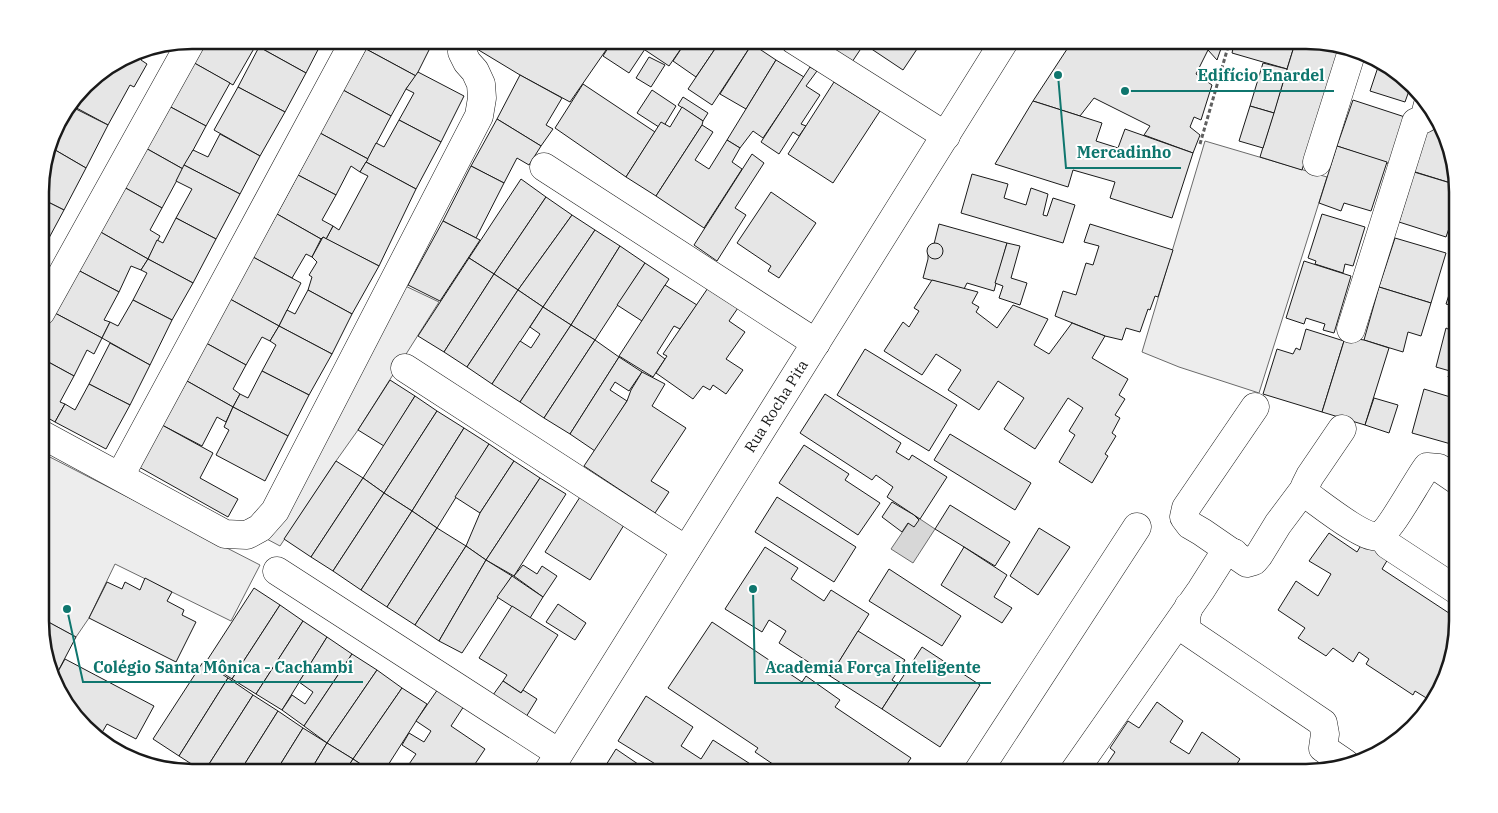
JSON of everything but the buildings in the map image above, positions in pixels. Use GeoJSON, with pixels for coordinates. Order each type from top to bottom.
{"type":"FeatureCollection","features":[{"type":"Feature","properties":{"kind":"street"},"geometry":{"type":"LineString","coordinates":[[49,298],[187,49]]}},
{"type":"Feature","properties":{"kind":"street"},"geometry":{"type":"LineString","coordinates":[[120,476],[350,49]]}},
{"type":"Feature","properties":{"kind":"street"},"geometry":{"type":"LineString","coordinates":[[49,438],[225,534],[247,536],[260,528],[275,511],[479,116],[482,98],[481,84],[475,71],[467,62],[462,52],[463,49]]}},
{"type":"Feature","properties":{"kind":"street"},"geometry":{"type":"LineString","coordinates":[[808,49],[946,136]]}},
{"type":"Feature","properties":{"kind":"street","name":"Rua Rocha Pita"},"geometry":{"type":"LineString","coordinates":[[553,763],[999,49]]}},
{"type":"Feature","properties":{"kind":"street"},"geometry":{"type":"LineString","coordinates":[[1317,162],[1350,56]]}},
{"type":"Feature","properties":{"kind":"street"},"geometry":{"type":"LineString","coordinates":[[1351,329],[1416,122],[1424,119],[1426,113]]}},
{"type":"Feature","properties":{"kind":"street"},"geometry":{"type":"LineString","coordinates":[[544,167],[816,343]]}},
{"type":"Feature","properties":{"kind":"street"},"geometry":{"type":"LineString","coordinates":[[405,368],[686,550]]}},
{"type":"Feature","properties":{"kind":"street"},"geometry":{"type":"LineString","coordinates":[[1255,407],[1186,508],[1184,518],[1190,525],[1247,562],[1254,561],[1302,492],[1370,537],[1378,537],[1396,516],[1426,467],[1438,468],[1449,475]]}},
{"type":"Feature","properties":{"kind":"street"},"geometry":{"type":"LineString","coordinates":[[1306,494],[1305,486],[1310,476],[1342,429]]}},
{"type":"Feature","properties":{"kind":"street"},"geometry":{"type":"LineString","coordinates":[[983,764],[1137,526]]}},
{"type":"Feature","properties":{"kind":"street"},"geometry":{"type":"LineString","coordinates":[[1383,533],[1388,545],[1449,585]]}},
{"type":"Feature","properties":{"kind":"street"},"geometry":{"type":"LineString","coordinates":[[1079,764],[1220,560],[1227,553],[1234,553]]}},
{"type":"Feature","properties":{"kind":"street"},"geometry":{"type":"LineString","coordinates":[[277,571],[553,763]]}},
{"type":"Feature","properties":{"kind":"street"},"geometry":{"type":"LineString","coordinates":[[1189,606],[1186,617],[1187,631],[1323,723],[1325,734],[1323,748],[1341,760]]}},
{"type":"Feature","properties":{"kind":"path"},"geometry":{"type":"LineString","coordinates":[[1200,144],[1227,49]]}},
{"type":"Feature","properties":{"kind":"shaded area"},"geometry":{"type":"Polygon","coordinates":[[[1205,141],[1327,177],[1259,393],[1179,367],[1142,352],[1205,141]]]}},
{"type":"Feature","properties":{"kind":"shaded area"},"geometry":{"type":"Polygon","coordinates":[[[399,283],[439,302],[358,430],[280,546],[263,537],[399,283]]]}},
{"type":"Feature","properties":{"kind":"shaded area"},"geometry":{"type":"Polygon","coordinates":[[[49,457],[260,565],[231,621],[115,564],[89,618],[76,637],[49,622],[49,457]]]}},
{"type":"Feature","properties":{"kind":"shaded area"},"geometry":{"type":"Polygon","coordinates":[[[914,515],[935,529],[913,563],[891,549],[914,515]]]}},
{"type":"Feature","properties":{"kind":"place","name":"Mercadinho"},"geometry":{"type":"Point","coordinates":[1058,75]}},
{"type":"Feature","properties":{"kind":"place","name":"Edifício Enardel"},"geometry":{"type":"Point","coordinates":[1125,91]}},
{"type":"Feature","properties":{"kind":"place","name":"Academia Força Inteligente"},"geometry":{"type":"Point","coordinates":[753,589]}},
{"type":"Feature","properties":{"kind":"place","name":"Colégio Santa Mônica - Cachambi"},"geometry":{"type":"Point","coordinates":[67,609]}}]}
